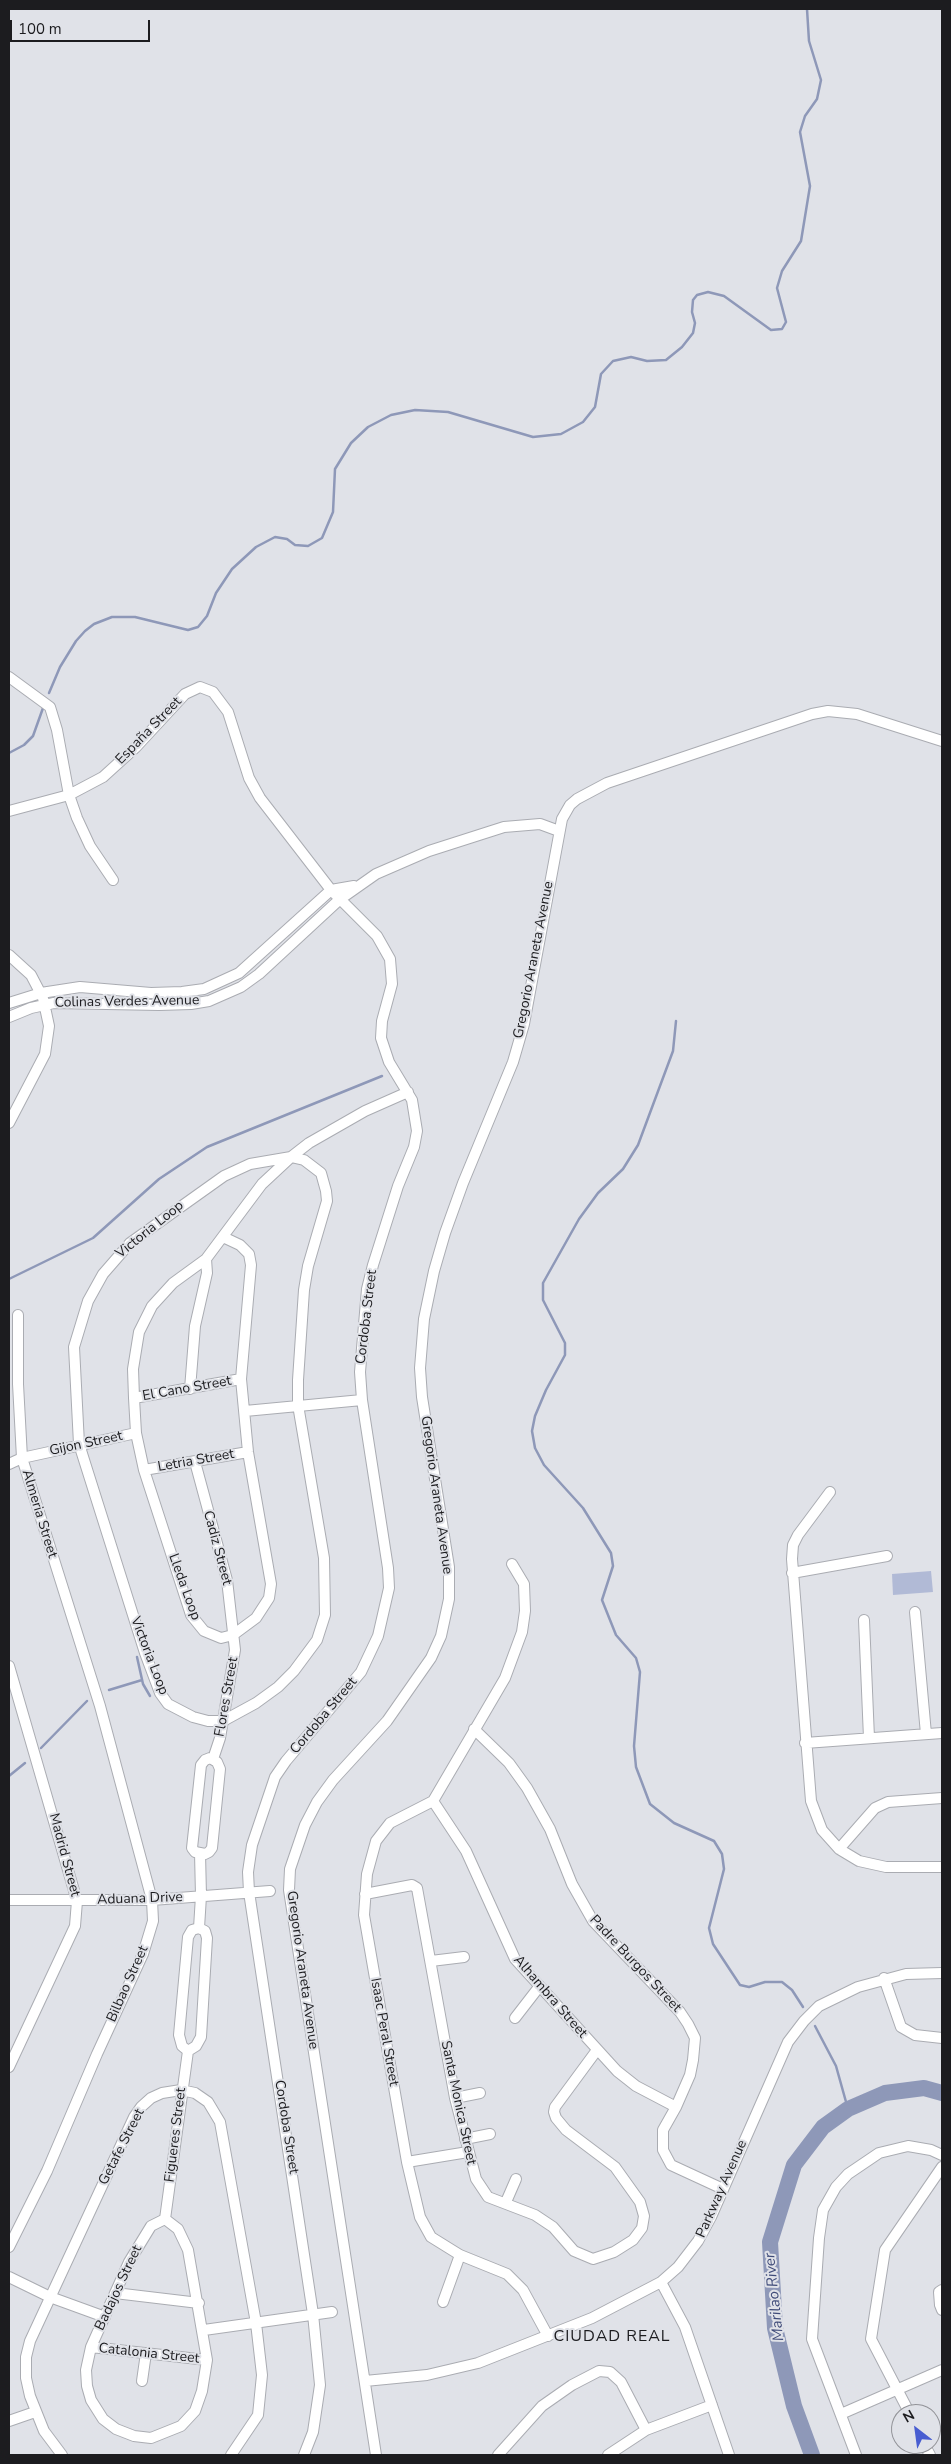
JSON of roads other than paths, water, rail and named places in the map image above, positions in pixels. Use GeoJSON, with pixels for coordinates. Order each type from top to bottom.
{"type":"FeatureCollection","features":[{"type":"Feature","properties":{"kind":"street"},"geometry":{"type":"LineString","coordinates":[[9,677],[50,707],[57,730],[69,795],[90,846],[113,880]]}},
{"type":"Feature","properties":{"kind":"street","name":"España Street"},"geometry":{"type":"LineString","coordinates":[[9,811],[69,795],[103,777],[136,747],[185,694],[200,687],[213,692],[228,712],[249,778],[260,798],[331,890]]}},
{"type":"Feature","properties":{"kind":"street","name":"Gregorio Araneta Avenue"},"geometry":{"type":"LineString","coordinates":[[376,2455],[289,1890],[290,1869],[305,1825],[317,1802],[333,1780],[386,1721],[431,1658],[441,1636],[449,1599],[449,1567],[422,1397],[420,1368],[424,1319],[445,1233],[513,1062],[524,1024],[559,831],[565,812],[570,805],[585,794],[607,783],[812,714],[828,711],[857,714],[942,741]]}},
{"type":"Feature","properties":{"kind":"street","name":"Colinas Verdes Avenue"},"geometry":{"type":"LineString","coordinates":[[9,1017],[45,1004],[77,1002],[159,1005],[191,1004],[209,1001],[241,987],[259,974],[339,900],[357,886],[400,862],[504,827],[533,823],[559,831]]}},
{"type":"Feature","properties":{"kind":"street","name":"Colinas Verdes Avenue"},"geometry":{"type":"LineString","coordinates":[[9,1003],[40,992],[80,987],[151,993],[204,989],[239,973],[331,890],[357,886]]}},
{"type":"Feature","properties":{"kind":"street","name":"Cordoba Street"},"geometry":{"type":"LineString","coordinates":[[304,2455],[312,2432],[320,2384],[313,2314],[249,1892],[248,1872],[252,1845],[276,1777],[286,1761],[361,1672],[378,1636],[385,1608],[389,1588],[388,1568],[362,1400],[361,1352],[368,1289],[373,1265],[398,1186],[414,1147],[417,1131],[408,1092],[389,1062],[381,1038],[382,1021],[392,984],[390,959],[377,936],[331,890]]}},
{"type":"Feature","properties":{"kind":"street"},"geometry":{"type":"LineString","coordinates":[[9,955],[31,975],[45,1004],[49,1026],[45,1054],[9,1123]]}},
{"type":"Feature","properties":{"kind":"street","name":"Lleda Loop"},"geometry":{"type":"LineString","coordinates":[[233,1635],[221,1638],[211,1635],[194,1622],[144,1470],[136,1433],[134,1398],[133,1369],[138,1332],[152,1306],[174,1283],[206,1259],[262,1184],[290,1157],[309,1143],[350,1119],[408,1092]]}},
{"type":"Feature","properties":{"kind":"street"},"geometry":{"type":"LineString","coordinates":[[222,1721],[256,1703],[278,1687],[317,1640],[326,1615],[324,1558],[298,1406],[298,1380],[304,1290],[308,1266],[327,1202],[321,1174],[304,1160],[290,1157]]}},
{"type":"Feature","properties":{"kind":"street","name":"Victoria Loop"},"geometry":{"type":"LineString","coordinates":[[222,1721],[208,1721],[193,1717],[168,1704],[160,1693],[117,1568],[79,1444],[74,1346],[88,1301],[103,1274],[130,1242],[224,1176],[250,1164],[290,1157]]}},
{"type":"Feature","properties":{"kind":"street"},"geometry":{"type":"LineString","coordinates":[[223,1237],[240,1245],[249,1254],[251,1265],[241,1379],[248,1452],[271,1591],[256,1618],[233,1635]]}},
{"type":"Feature","properties":{"kind":"street"},"geometry":{"type":"LineString","coordinates":[[190,1389],[195,1326],[207,1273],[206,1259]]}},
{"type":"Feature","properties":{"kind":"street","name":"Almeria Street"},"geometry":{"type":"LineString","coordinates":[[18,1316],[18,1384],[22,1458],[100,1706]]}},
{"type":"Feature","properties":{"kind":"street","name":"El Cano Street"},"geometry":{"type":"LineString","coordinates":[[134,1398],[241,1379]]}},
{"type":"Feature","properties":{"kind":"street"},"geometry":{"type":"LineString","coordinates":[[245,1411],[362,1400]]}},
{"type":"Feature","properties":{"kind":"street","name":"Gijon Street"},"geometry":{"type":"LineString","coordinates":[[9,1464],[22,1458],[79,1444],[136,1433]]}},
{"type":"Feature","properties":{"kind":"street","name":"Letria Street"},"geometry":{"type":"LineString","coordinates":[[144,1470],[248,1452]]}},
{"type":"Feature","properties":{"kind":"street","name":"Cadiz Street"},"geometry":{"type":"LineString","coordinates":[[195,1462],[226,1580],[233,1635]]}},
{"type":"Feature","properties":{"kind":"street"},"geometry":{"type":"LineString","coordinates":[[830,1492],[798,1534],[793,1545],[792,1572],[805,1743],[812,1801],[822,1830],[839,1848],[859,1861],[886,1867],[942,1866]]}},
{"type":"Feature","properties":{"kind":"street"},"geometry":{"type":"LineString","coordinates":[[792,1572],[887,1556]]}},
{"type":"Feature","properties":{"kind":"street"},"geometry":{"type":"LineString","coordinates":[[433,1801],[505,1678],[522,1632],[525,1611],[524,1584],[512,1564]]}},
{"type":"Feature","properties":{"kind":"street"},"geometry":{"type":"LineString","coordinates":[[915,1612],[926,1734]]}},
{"type":"Feature","properties":{"kind":"street"},"geometry":{"type":"LineString","coordinates":[[864,1620],[870,1738]]}},
{"type":"Feature","properties":{"kind":"street","name":"Flores Street"},"geometry":{"type":"LineString","coordinates":[[201,1896],[200,1853],[192,1848],[201,1765],[205,1760],[213,1759],[220,1738],[235,1650],[233,1635]]}},
{"type":"Feature","properties":{"kind":"street","name":"Madrid Street"},"geometry":{"type":"LineString","coordinates":[[9,1666],[77,1901],[75,1926],[9,2067]]}},
{"type":"Feature","properties":{"kind":"street","name":"Bilbao Street"},"geometry":{"type":"LineString","coordinates":[[9,2246],[46,2172],[143,1954],[153,1921],[152,1900],[100,1706]]}},
{"type":"Feature","properties":{"kind":"street","name":"Padre Burgos Street"},"geometry":{"type":"LineString","coordinates":[[474,1729],[509,1764],[527,1788],[550,1829],[572,1884],[593,1921],[680,2012],[688,2024],[695,2038],[693,2060],[676,2107],[661,2137],[665,2156],[671,2165],[723,2189]]}},
{"type":"Feature","properties":{"kind":"street"},"geometry":{"type":"LineString","coordinates":[[805,1743],[942,1733]]}},
{"type":"Feature","properties":{"kind":"street"},"geometry":{"type":"LineString","coordinates":[[200,1853],[207,1854],[212,1848],[220,1769],[217,1762],[213,1759]]}},
{"type":"Feature","properties":{"kind":"street"},"geometry":{"type":"LineString","coordinates":[[839,1848],[875,1808],[888,1802],[942,1798]]}},
{"type":"Feature","properties":{"kind":"street","name":"Isaac Peral Street"},"geometry":{"type":"LineString","coordinates":[[433,1801],[390,1823],[376,1841],[367,1874],[365,1894],[364,1915],[407,2162],[420,2217],[430,2237],[460,2255],[507,2274],[523,2290],[548,2336]]}},
{"type":"Feature","properties":{"kind":"street","name":"Alhambra Street"},"geometry":{"type":"LineString","coordinates":[[433,1801],[466,1851],[510,1951],[539,1987],[617,2072],[636,2086],[676,2107]]}},
{"type":"Feature","properties":{"kind":"street","name":"Santa Monica Street"},"geometry":{"type":"LineString","coordinates":[[365,1894],[412,1885],[417,1888],[455,2098],[476,2180],[482,2190],[488,2197],[506,2202],[554,2227],[574,2250],[593,2259],[614,2252],[632,2240],[642,2228],[644,2216],[640,2202],[615,2167],[566,2130],[556,2118],[554,2112],[555,2107],[597,2050]]}},
{"type":"Feature","properties":{"kind":"street","name":"Aduana Drive"},"geometry":{"type":"LineString","coordinates":[[9,1900],[152,1900],[270,1891]]}},
{"type":"Feature","properties":{"kind":"street","name":"Figueres Street"},"geometry":{"type":"LineString","coordinates":[[199,1928],[201,1896]]}},
{"type":"Feature","properties":{"kind":"street","name":"Figueres Street"},"geometry":{"type":"LineString","coordinates":[[165,2219],[181,2090],[188,2051],[180,2040],[188,1937],[192,1930],[199,1928],[205,1931],[207,1938],[201,2037],[196,2046],[188,2051]]}},
{"type":"Feature","properties":{"kind":"street"},"geometry":{"type":"LineString","coordinates":[[431,1961],[464,1957]]}},
{"type":"Feature","properties":{"kind":"street","name":"Parkway Avenue"},"geometry":{"type":"LineString","coordinates":[[365,2382],[451,2371],[478,2363],[592,2318],[661,2282],[678,2268],[698,2241],[793,2033],[819,2006],[858,1987],[884,1978],[906,1974],[942,1974]]}},
{"type":"Feature","properties":{"kind":"street"},"geometry":{"type":"LineString","coordinates":[[884,1978],[901,2027],[915,2035],[942,2038]]}},
{"type":"Feature","properties":{"kind":"street"},"geometry":{"type":"LineString","coordinates":[[515,2018],[539,1987]]}},
{"type":"Feature","properties":{"kind":"street"},"geometry":{"type":"LineString","coordinates":[[181,2090],[195,2093],[208,2102],[220,2122],[256,2323],[262,2375],[258,2415],[230,2455]]}},
{"type":"Feature","properties":{"kind":"street","name":"Getafe Street"},"geometry":{"type":"LineString","coordinates":[[62,2455],[44,2431],[35,2412],[26,2378],[26,2357],[30,2341],[137,2112],[151,2098],[162,2093],[181,2090]]}},
{"type":"Feature","properties":{"kind":"street"},"geometry":{"type":"LineString","coordinates":[[455,2098],[480,2093]]}},
{"type":"Feature","properties":{"kind":"street"},"geometry":{"type":"LineString","coordinates":[[465,2139],[490,2134]]}},
{"type":"Feature","properties":{"kind":"street"},"geometry":{"type":"LineString","coordinates":[[856,2455],[812,2339],[823,2210],[836,2188],[848,2174],[879,2153],[908,2146],[931,2150],[942,2156]]}},
{"type":"Feature","properties":{"kind":"street"},"geometry":{"type":"LineString","coordinates":[[407,2162],[468,2152]]}},
{"type":"Feature","properties":{"kind":"street"},"geometry":{"type":"LineString","coordinates":[[905,2404],[871,2339],[885,2250],[942,2167]]}},
{"type":"Feature","properties":{"kind":"street"},"geometry":{"type":"LineString","coordinates":[[506,2202],[516,2179]]}},
{"type":"Feature","properties":{"kind":"street","name":"Badajos Street"},"geometry":{"type":"LineString","coordinates":[[165,2219],[178,2229],[184,2239],[199,2303],[207,2360],[195,2411],[181,2426],[151,2438],[134,2436],[116,2429],[103,2418],[91,2400],[87,2386],[86,2370],[91,2347],[115,2293],[145,2234],[151,2226],[165,2219]]}},
{"type":"Feature","properties":{"kind":"street"},"geometry":{"type":"LineString","coordinates":[[443,2302],[460,2255]]}},
{"type":"Feature","properties":{"kind":"street"},"geometry":{"type":"LineString","coordinates":[[9,2277],[50,2297],[105,2317]]}},
{"type":"Feature","properties":{"kind":"street"},"geometry":{"type":"LineString","coordinates":[[661,2282],[685,2327],[729,2455]]}},
{"type":"Feature","properties":{"kind":"street"},"geometry":{"type":"LineString","coordinates":[[942,2290],[939,2292],[942,2310]]}},
{"type":"Feature","properties":{"kind":"street"},"geometry":{"type":"LineString","coordinates":[[115,2293],[199,2303]]}},
{"type":"Feature","properties":{"kind":"street"},"geometry":{"type":"LineString","coordinates":[[204,2330],[332,2312]]}},
{"type":"Feature","properties":{"kind":"street","name":"Catalonia Street"},"geometry":{"type":"LineString","coordinates":[[91,2347],[207,2360]]}},
{"type":"Feature","properties":{"kind":"street"},"geometry":{"type":"LineString","coordinates":[[142,2381],[146,2354]]}},
{"type":"Feature","properties":{"kind":"street"},"geometry":{"type":"LineString","coordinates":[[841,2414],[942,2370]]}},
{"type":"Feature","properties":{"kind":"street"},"geometry":{"type":"LineString","coordinates":[[498,2455],[542,2406],[572,2385],[599,2371],[610,2372],[621,2382],[646,2430]]}},
{"type":"Feature","properties":{"kind":"street"},"geometry":{"type":"LineString","coordinates":[[608,2455],[646,2430],[712,2405]]}},
{"type":"Feature","properties":{"kind":"street"},"geometry":{"type":"LineString","coordinates":[[9,2421],[35,2412]]}},
{"type":"Feature","properties":{"kind":"waterway"},"geometry":{"type":"LineString","coordinates":[[49,693],[60,667],[76,641],[94,624],[112,617],[135,617],[188,630],[198,627],[207,616],[216,593],[232,569],[256,547],[275,537],[287,539],[295,545],[308,546],[322,538],[333,512],[335,469],[351,443],[368,427],[391,415],[415,410],[448,412],[533,437],[561,434],[583,422],[595,407],[601,374],[613,361],[631,357],[647,361],[666,360],[682,347],[693,333],[695,323],[692,312],[693,300],[697,295],[708,292],[724,296],[771,330],[782,329],[786,322],[777,288],[782,271],[801,241],[810,186],[800,132],[805,116],[817,99],[821,80],[809,41],[807,9]]}},
{"type":"Feature","properties":{"kind":"waterway"},"geometry":{"type":"LineString","coordinates":[[9,753],[24,745],[33,736],[43,708]]}},
{"type":"Feature","properties":{"kind":"waterway"},"geometry":{"type":"LineString","coordinates":[[676,1021],[673,1051],[638,1145],[623,1169],[598,1193],[579,1219],[543,1283],[543,1300],[565,1343],[565,1355],[546,1390],[535,1416],[532,1431],[535,1448],[544,1465],[583,1508],[611,1553],[613,1566],[602,1600],[616,1635],[636,1658],[640,1672],[634,1746],[636,1767],[650,1804],[674,1823],[714,1841],[722,1854],[724,1869],[709,1928],[713,1944],[740,1985],[749,1987],[765,1982],[782,1982],[792,1990],[803,2007]]}},
{"type":"Feature","properties":{"kind":"waterway"},"geometry":{"type":"LineString","coordinates":[[9,1279],[93,1238],[159,1179],[207,1147],[382,1076]]}},
{"type":"Feature","properties":{"kind":"waterway"},"geometry":{"type":"LineString","coordinates":[[137,1657],[143,1684],[150,1696]]}},
{"type":"Feature","properties":{"kind":"waterway"},"geometry":{"type":"LineString","coordinates":[[109,1690],[142,1680]]}},
{"type":"Feature","properties":{"kind":"waterway"},"geometry":{"type":"LineString","coordinates":[[41,1748],[87,1701]]}},
{"type":"Feature","properties":{"kind":"waterway"},"geometry":{"type":"LineString","coordinates":[[9,1776],[25,1763]]}},
{"type":"Feature","properties":{"kind":"waterway"},"geometry":{"type":"LineString","coordinates":[[815,2026],[836,2066],[848,2109]]}},
{"type":"Feature","properties":{"kind":"waterway","name":"Marilao River"},"geometry":{"type":"LineString","coordinates":[[812,2455],[794,2406],[775,2328],[770,2242],[794,2165],[823,2127],[848,2109],[885,2093],[924,2088],[942,2093]]}},
{"type":"Feature","properties":{"kind":"district","name":"CIUDAD REAL"},"geometry":{"type":"Point","coordinates":[612,2337]}}]}
